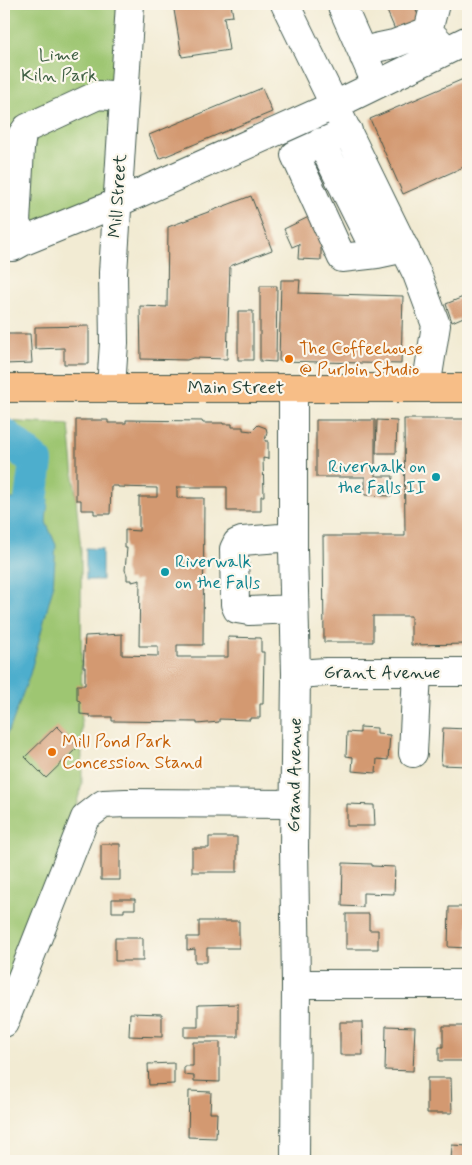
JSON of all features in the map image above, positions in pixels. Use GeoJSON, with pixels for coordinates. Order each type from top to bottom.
{"type":"FeatureCollection","features":[{"type":"Feature","properties":{"kind":"main road","name":"Main Street"},"geometry":{"type":"LineString","coordinates":[[4,388],[468,388]]}},
{"type":"Feature","properties":{"kind":"street","name":"Mill Street"},"geometry":{"type":"LineString","coordinates":[[111,388],[114,343],[113,273],[130,4]]}},
{"type":"Feature","properties":{"kind":"street"},"geometry":{"type":"LineString","coordinates":[[285,4],[405,248],[436,325],[426,388]]}},
{"type":"Feature","properties":{"kind":"street"},"geometry":{"type":"LineString","coordinates":[[341,4],[376,85]]}},
{"type":"Feature","properties":{"kind":"street"},"geometry":{"type":"LineString","coordinates":[[428,30],[435,4]]}},
{"type":"Feature","properties":{"kind":"street"},"geometry":{"type":"LineString","coordinates":[[364,57],[375,48],[394,44],[428,30],[457,45]]}},
{"type":"Feature","properties":{"kind":"street"},"geometry":{"type":"LineString","coordinates":[[124,97],[98,95],[26,128],[22,134],[20,148],[16,223],[19,244],[117,203],[335,105],[457,45]]}},
{"type":"Feature","properties":{"kind":"street"},"geometry":{"type":"LineString","coordinates":[[348,131],[295,155],[342,258],[377,254],[405,248]]}},
{"type":"Feature","properties":{"kind":"street","name":"Grand Avenue"},"geometry":{"type":"LineString","coordinates":[[293,388],[293,537],[296,674],[294,804],[295,1161]]}},
{"type":"Feature","properties":{"kind":"street"},"geometry":{"type":"LineString","coordinates":[[293,537],[246,540],[237,544],[234,549],[236,607],[240,610],[294,609]]}},
{"type":"Feature","properties":{"kind":"street","name":"Grant Avenue"},"geometry":{"type":"LineString","coordinates":[[296,674],[327,672],[468,672]]}},
{"type":"Feature","properties":{"kind":"street"},"geometry":{"type":"LineString","coordinates":[[414,753],[417,672]]}},
{"type":"Feature","properties":{"kind":"street"},"geometry":{"type":"LineString","coordinates":[[4,1023],[85,818],[103,804],[294,804]]}},
{"type":"Feature","properties":{"kind":"street"},"geometry":{"type":"LineString","coordinates":[[296,984],[468,984]]}},
{"type":"Feature","properties":{"kind":"green space","name":"Lime Kiln Park"},"geometry":{"type":"Polygon","coordinates":[[[4,4],[118,4],[110,192],[4,244],[4,4]]]}},
{"type":"Feature","properties":{"kind":"green space"},"geometry":{"type":"Polygon","coordinates":[[[4,421],[69,425],[81,551],[82,784],[42,928],[4,1039],[4,421]]]}},
{"type":"Feature","properties":{"kind":"water"},"geometry":{"type":"Polygon","coordinates":[[[4,499],[48,499],[46,522],[56,545],[53,587],[30,674],[11,726],[4,739],[4,499]]]}},
{"type":"Feature","properties":{"kind":"water"},"geometry":{"type":"Polygon","coordinates":[[[86,548],[102,549],[102,580],[86,580],[86,548]]]}},
{"type":"Feature","properties":{"kind":"building"},"geometry":{"type":"Polygon","coordinates":[[[173,4],[231,4],[233,16],[224,17],[229,50],[182,57],[173,4]]]}},
{"type":"Feature","properties":{"kind":"building"},"geometry":{"type":"Polygon","coordinates":[[[384,4],[413,4],[424,28],[399,39],[384,4]]]}},
{"type":"Feature","properties":{"kind":"building"},"geometry":{"type":"Polygon","coordinates":[[[468,77],[468,165],[403,194],[370,119],[468,77]]]}},
{"type":"Feature","properties":{"kind":"building"},"geometry":{"type":"Polygon","coordinates":[[[262,88],[272,112],[159,159],[149,135],[262,88]]]}},
{"type":"Feature","properties":{"kind":"building"},"geometry":{"type":"Polygon","coordinates":[[[251,196],[272,250],[230,266],[227,359],[141,359],[140,306],[167,307],[168,227],[251,196]]]}},
{"type":"Feature","properties":{"kind":"building"},"geometry":{"type":"Polygon","coordinates":[[[317,213],[321,236],[321,260],[298,259],[299,244],[292,247],[284,229],[317,213]]]}},
{"type":"Feature","properties":{"kind":"building"},"geometry":{"type":"Polygon","coordinates":[[[281,280],[300,280],[299,293],[403,296],[401,364],[279,361],[281,280]]]}},
{"type":"Feature","properties":{"kind":"building"},"geometry":{"type":"Polygon","coordinates":[[[260,286],[277,286],[276,362],[260,361],[260,286]]]}},
{"type":"Feature","properties":{"kind":"building"},"geometry":{"type":"Polygon","coordinates":[[[468,295],[468,315],[452,322],[446,304],[468,295]]]}},
{"type":"Feature","properties":{"kind":"building"},"geometry":{"type":"Polygon","coordinates":[[[238,311],[253,311],[253,360],[238,360],[238,311]]]}},
{"type":"Feature","properties":{"kind":"building"},"geometry":{"type":"Polygon","coordinates":[[[89,326],[89,364],[64,364],[64,348],[35,349],[35,327],[89,326]]]}},
{"type":"Feature","properties":{"kind":"building"},"geometry":{"type":"Polygon","coordinates":[[[4,334],[30,334],[32,363],[4,364],[4,334]]]}},
{"type":"Feature","properties":{"kind":"building","name":"Riverwalk on the Falls II"},"geometry":{"type":"Polygon","coordinates":[[[404,419],[468,419],[468,644],[411,645],[411,616],[373,616],[373,642],[324,642],[323,536],[405,536],[404,419]]]}},
{"type":"Feature","properties":{"kind":"building","name":"Riverwalk on the Falls"},"geometry":{"type":"Polygon","coordinates":[[[76,420],[108,420],[108,423],[126,423],[126,420],[202,421],[203,423],[232,424],[232,427],[243,427],[243,430],[252,431],[258,425],[266,428],[265,441],[268,441],[268,459],[263,458],[264,496],[261,496],[261,511],[227,511],[227,487],[177,487],[177,498],[204,498],[203,645],[177,645],[177,657],[228,657],[228,637],[261,638],[261,652],[264,652],[263,704],[260,704],[260,718],[250,718],[250,720],[219,719],[219,722],[197,724],[197,722],[112,721],[112,717],[90,717],[90,715],[80,714],[80,701],[77,700],[77,685],[85,685],[85,667],[83,667],[85,636],[122,634],[122,655],[158,656],[158,646],[139,646],[140,580],[132,582],[132,580],[127,580],[125,570],[127,548],[125,548],[125,530],[139,531],[139,497],[157,497],[157,488],[111,486],[110,514],[94,514],[94,510],[81,510],[81,500],[76,500],[76,420]]]}},
{"type":"Feature","properties":{"kind":"building"},"geometry":{"type":"Polygon","coordinates":[[[316,420],[375,420],[375,476],[393,476],[391,496],[365,495],[365,477],[316,477],[316,420]]]}},
{"type":"Feature","properties":{"kind":"building"},"geometry":{"type":"Polygon","coordinates":[[[377,420],[397,421],[396,453],[376,453],[377,420]]]}},
{"type":"Feature","properties":{"kind":"building","name":"Mill Pond Park Concession Stand"},"geometry":{"type":"Polygon","coordinates":[[[57,726],[78,747],[46,778],[25,757],[57,726]]]}},
{"type":"Feature","properties":{"kind":"building"},"geometry":{"type":"Polygon","coordinates":[[[360,727],[377,728],[377,734],[390,735],[388,760],[377,759],[376,773],[352,771],[353,757],[346,756],[347,732],[360,733],[360,727]]]}},
{"type":"Feature","properties":{"kind":"building"},"geometry":{"type":"Polygon","coordinates":[[[443,728],[468,729],[468,766],[441,765],[443,728]]]}},
{"type":"Feature","properties":{"kind":"building"},"geometry":{"type":"Polygon","coordinates":[[[347,804],[374,805],[375,826],[347,826],[347,804]]]}},
{"type":"Feature","properties":{"kind":"building"},"geometry":{"type":"Polygon","coordinates":[[[209,837],[237,837],[237,872],[192,872],[192,848],[209,848],[209,837]]]}},
{"type":"Feature","properties":{"kind":"building"},"geometry":{"type":"Polygon","coordinates":[[[101,844],[120,844],[120,880],[101,880],[101,844]]]}},
{"type":"Feature","properties":{"kind":"building"},"geometry":{"type":"Polygon","coordinates":[[[343,863],[395,867],[394,894],[363,893],[363,907],[342,906],[343,863]]]}},
{"type":"Feature","properties":{"kind":"building"},"geometry":{"type":"Polygon","coordinates":[[[466,885],[468,885],[468,948],[448,947],[449,907],[465,907],[466,885]]]}},
{"type":"Feature","properties":{"kind":"building"},"geometry":{"type":"Polygon","coordinates":[[[112,899],[135,899],[135,909],[124,909],[124,912],[112,912],[112,899]]]}},
{"type":"Feature","properties":{"kind":"building"},"geometry":{"type":"Polygon","coordinates":[[[346,914],[369,914],[369,930],[378,930],[378,949],[346,949],[346,914]]]}},
{"type":"Feature","properties":{"kind":"building"},"geometry":{"type":"Polygon","coordinates":[[[199,921],[239,921],[239,948],[207,948],[207,962],[195,962],[195,949],[187,950],[187,937],[199,937],[199,921]]]}},
{"type":"Feature","properties":{"kind":"building"},"geometry":{"type":"Polygon","coordinates":[[[115,938],[143,938],[143,961],[115,961],[115,938]]]}},
{"type":"Feature","properties":{"kind":"building"},"geometry":{"type":"Polygon","coordinates":[[[238,1004],[238,1037],[184,1037],[184,1027],[198,1027],[198,1005],[238,1004]]]}},
{"type":"Feature","properties":{"kind":"building"},"geometry":{"type":"Polygon","coordinates":[[[130,1013],[162,1014],[162,1037],[129,1036],[130,1013]]]}},
{"type":"Feature","properties":{"kind":"building"},"geometry":{"type":"Polygon","coordinates":[[[340,1022],[362,1022],[363,1055],[340,1055],[340,1022]]]}},
{"type":"Feature","properties":{"kind":"building"},"geometry":{"type":"Polygon","coordinates":[[[386,1026],[415,1027],[413,1071],[385,1070],[386,1026]]]}},
{"type":"Feature","properties":{"kind":"building"},"geometry":{"type":"Polygon","coordinates":[[[443,1026],[468,1026],[468,1061],[439,1061],[439,1047],[443,1047],[443,1026]]]}},
{"type":"Feature","properties":{"kind":"building"},"geometry":{"type":"Polygon","coordinates":[[[193,1042],[220,1042],[220,1082],[194,1081],[194,1076],[184,1075],[184,1066],[193,1066],[193,1042]]]}},
{"type":"Feature","properties":{"kind":"building"},"geometry":{"type":"Polygon","coordinates":[[[174,1063],[174,1084],[149,1085],[148,1064],[174,1063]]]}},
{"type":"Feature","properties":{"kind":"building"},"geometry":{"type":"Polygon","coordinates":[[[427,1078],[451,1078],[452,1113],[427,1113],[427,1078]]]}},
{"type":"Feature","properties":{"kind":"building"},"geometry":{"type":"Polygon","coordinates":[[[189,1091],[211,1092],[210,1113],[217,1113],[216,1138],[188,1137],[189,1091]]]}},
{"type":"Feature","properties":{"kind":"building"},"geometry":{"type":"Polygon","coordinates":[[[452,1145],[468,1146],[468,1161],[451,1161],[452,1145]]]}},
{"type":"Feature","properties":{"kind":"waterway"},"geometry":{"type":"LineString","coordinates":[[4,435],[36,462],[21,577],[4,616]]}},
{"type":"Feature","properties":{"kind":"place","name":"The Coffeehouse @ Purloin Studio"},"geometry":{"type":"Point","coordinates":[289,359]}},
{"type":"Feature","properties":{"kind":"place","name":"Riverwalk on the Falls II"},"geometry":{"type":"Point","coordinates":[436,477]}},
{"type":"Feature","properties":{"kind":"place","name":"Riverwalk on the Falls"},"geometry":{"type":"Point","coordinates":[165,572]}},
{"type":"Feature","properties":{"kind":"place","name":"Mill Pond Park Concession Stand"},"geometry":{"type":"Point","coordinates":[52,752]}}]}
